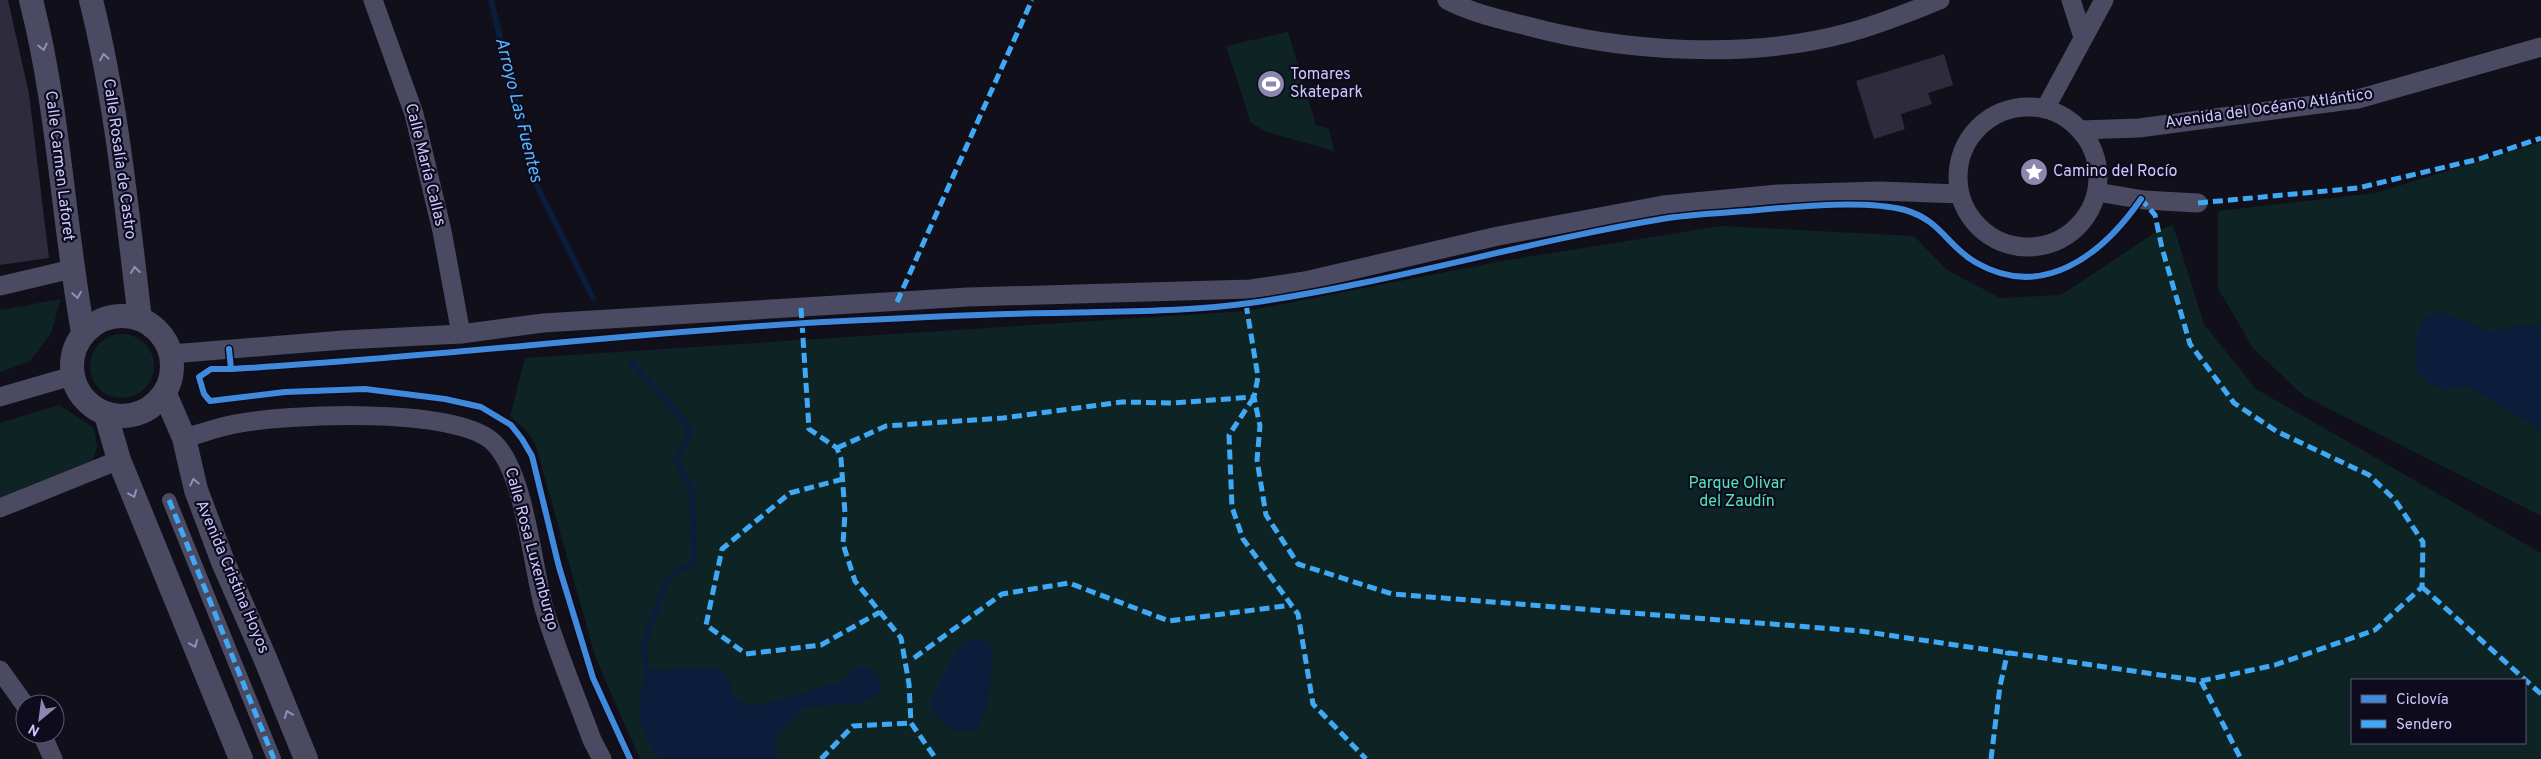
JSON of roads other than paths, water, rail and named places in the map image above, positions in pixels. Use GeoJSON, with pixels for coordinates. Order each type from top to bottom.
{"type":"FeatureCollection","features":[{"type":"Feature","properties":{"kind":"street","name":"Calle Carmen Laforet"},"geometry":{"type":"LineString","coordinates":[[31,0],[47,71],[60,155],[72,269],[83,332]]}},
{"type":"Feature","properties":{"kind":"street","name":"Calle Rosalía de Castro"},"geometry":{"type":"LineString","coordinates":[[91,0],[102,41],[118,142],[140,319]]}},
{"type":"Feature","properties":{"kind":"street","name":"Calle María Callas"},"geometry":{"type":"LineString","coordinates":[[373,0],[414,114],[442,231],[461,334]]}},
{"type":"Feature","properties":{"kind":"street"},"geometry":{"type":"LineString","coordinates":[[1447,0],[1466,10],[1558,34],[1672,50],[1792,44],[1846,33],[1940,0]]}},
{"type":"Feature","properties":{"kind":"street"},"geometry":{"type":"LineString","coordinates":[[2071,0],[2083,37]]}},
{"type":"Feature","properties":{"kind":"street"},"geometry":{"type":"LineString","coordinates":[[2045,109],[2104,0]]}},
{"type":"Feature","properties":{"kind":"street","name":"Avenida del Océano Atlántico"},"geometry":{"type":"LineString","coordinates":[[2080,130],[2139,128],[2358,99],[2541,47]]}},
{"type":"Feature","properties":{"kind":"street"},"geometry":{"type":"LineString","coordinates":[[2025,107],[2045,109],[2064,117],[2080,130],[2092,148],[2098,170],[2097,192],[2090,212],[2077,228],[2066,236],[2040,246],[2019,247],[1999,241],[1981,229],[1968,213],[1960,194],[1958,174],[1962,153],[1972,135],[1986,120],[2004,111],[2025,107]]}},
{"type":"Feature","properties":{"kind":"street"},"geometry":{"type":"LineString","coordinates":[[171,354],[343,340],[461,334],[542,323],[968,297],[1251,289],[1305,281],[1498,236],[1663,205],[1778,194],[1880,191],[1960,194]]}},
{"type":"Feature","properties":{"kind":"street"},"geometry":{"type":"LineString","coordinates":[[2097,192],[2144,200],[2198,203]]}},
{"type":"Feature","properties":{"kind":"street"},"geometry":{"type":"LineString","coordinates":[[0,286],[72,269]]}},
{"type":"Feature","properties":{"kind":"street"},"geometry":{"type":"LineString","coordinates":[[114,316],[140,319],[156,328],[167,342],[171,354],[172,370],[165,394],[148,410],[127,416],[106,414],[97,410],[81,396],[72,376],[73,350],[83,332],[97,321],[114,316]]}},
{"type":"Feature","properties":{"kind":"street"},"geometry":{"type":"LineString","coordinates":[[0,397],[72,376]]}},
{"type":"Feature","properties":{"kind":"street","name":"Avenida Cristina Hoyos"},"geometry":{"type":"LineString","coordinates":[[165,394],[184,438],[196,490],[223,562],[306,759]]}},
{"type":"Feature","properties":{"kind":"street"},"geometry":{"type":"LineString","coordinates":[[106,414],[119,460],[241,759]]}},
{"type":"Feature","properties":{"kind":"street","name":"Calle Rosa Luxemburgo"},"geometry":{"type":"LineString","coordinates":[[184,438],[235,424],[325,414],[414,417],[469,429],[494,441],[508,461],[520,500],[544,609],[592,740],[602,759]]}},
{"type":"Feature","properties":{"kind":"street"},"geometry":{"type":"LineString","coordinates":[[0,508],[119,460]]}},
{"type":"Feature","properties":{"kind":"street"},"geometry":{"type":"LineString","coordinates":[[169,500],[274,759]]}},
{"type":"Feature","properties":{"kind":"street"},"geometry":{"type":"LineString","coordinates":[[0,670],[17,694]]}},
{"type":"Feature","properties":{"kind":"street"},"geometry":{"type":"LineString","coordinates":[[46,744],[53,759]]}},
{"type":"Feature","properties":{"kind":"water"},"geometry":{"type":"Polygon","coordinates":[[[2443,312],[2490,332],[2521,325],[2541,327],[2541,429],[2466,386],[2443,390],[2429,383],[2417,371],[2416,353],[2421,326],[2433,314],[2443,312]]]}},
{"type":"Feature","properties":{"kind":"water"},"geometry":{"type":"Polygon","coordinates":[[[969,639],[985,640],[993,647],[989,701],[978,730],[956,732],[937,718],[929,703],[955,652],[969,639]]]}},
{"type":"Feature","properties":{"kind":"water"},"geometry":{"type":"Polygon","coordinates":[[[859,666],[871,669],[881,679],[881,693],[861,703],[805,707],[785,726],[775,743],[777,759],[660,759],[652,750],[642,729],[640,706],[646,670],[717,668],[729,680],[733,695],[747,706],[765,703],[841,682],[859,666]]]}},
{"type":"Feature","properties":{"kind":"waterway","name":"Arroyo Las Fuentes"},"geometry":{"type":"LineString","coordinates":[[491,0],[535,182],[593,298]]}},
{"type":"Feature","properties":{"kind":"waterway","name":"Arroyo Las Fuentes"},"geometry":{"type":"LineString","coordinates":[[632,363],[681,417],[690,433],[676,460],[692,488],[694,562],[666,580],[644,644],[646,670],[650,676]]}},
{"type":"Feature","properties":{"kind":"place","name":"Tomares Skatepark"},"geometry":{"type":"Point","coordinates":[1271,84]}},
{"type":"Feature","properties":{"kind":"place","name":"Camino del Rocío"},"geometry":{"type":"Point","coordinates":[2034,172]}},
{"type":"Feature","properties":{"kind":"park label","name":"Parque Olivar del Zaudín"},"geometry":{"type":"Point","coordinates":[1737,493]}}]}
